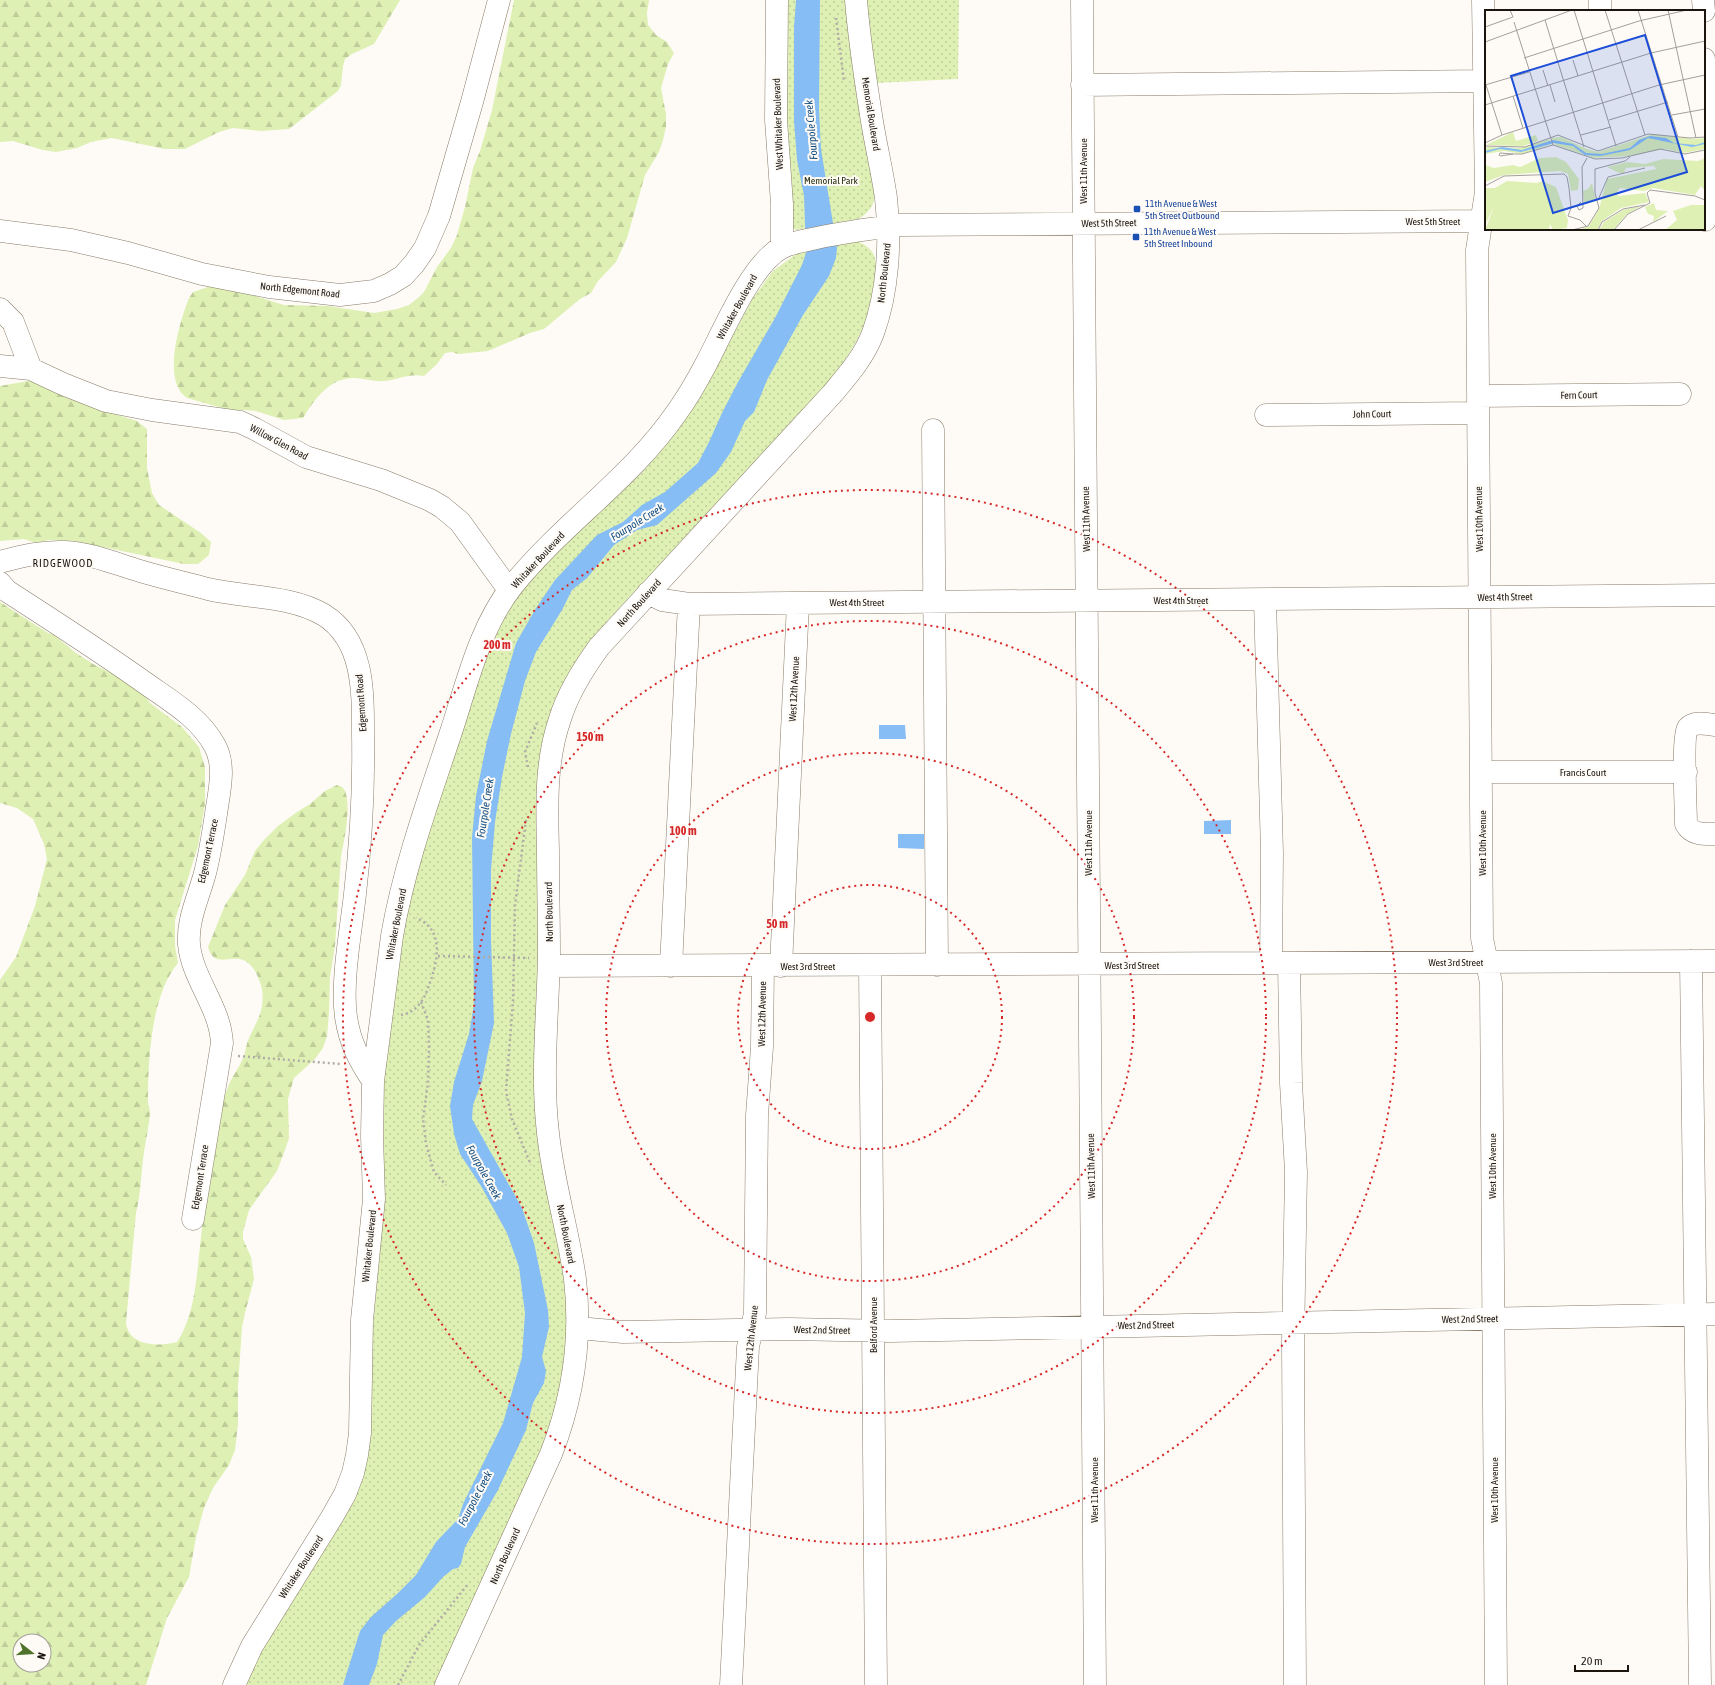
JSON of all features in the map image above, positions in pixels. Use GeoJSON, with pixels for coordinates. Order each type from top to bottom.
{"type":"FeatureCollection","features":[{"type":"Feature","properties":{"kind":"street","name":"North Edgemont Road"},"geometry":{"type":"LineString","coordinates":[[0,231],[71,240],[128,252],[202,274],[268,287],[340,295],[369,292],[390,284],[403,276],[414,264],[425,248],[439,216],[472,102],[499,0]]}},
{"type":"Feature","properties":{"kind":"street","name":"West Whitaker Boulevard"},"geometry":{"type":"LineString","coordinates":[[777,0],[776,120],[782,204],[782,248]]}},
{"type":"Feature","properties":{"kind":"street","name":"Memorial Boulevard"},"geometry":{"type":"LineString","coordinates":[[856,0],[871,114],[886,198],[894,226]]}},
{"type":"Feature","properties":{"kind":"street","name":"West 11th Avenue"},"geometry":{"type":"LineString","coordinates":[[1082,0],[1095,1685]]}},
{"type":"Feature","properties":{"kind":"street","name":"West 10th Avenue"},"geometry":{"type":"LineString","coordinates":[[1483,0],[1485,81]]}},
{"type":"Feature","properties":{"kind":"street"},"geometry":{"type":"LineString","coordinates":[[1082,84],[1485,81]]}},
{"type":"Feature","properties":{"kind":"street"},"geometry":{"type":"LineString","coordinates":[[1705,114],[1708,220]]}},
{"type":"Feature","properties":{"kind":"street","name":"West 10th Avenue"},"geometry":{"type":"LineString","coordinates":[[1485,206],[1484,221],[1477,250],[1479,597],[1482,938],[1491,983],[1496,1685]]}},
{"type":"Feature","properties":{"kind":"street","name":"West 5th Street"},"geometry":{"type":"LineString","coordinates":[[782,248],[802,241],[836,234],[894,226],[1083,223],[1484,221]]}},
{"type":"Feature","properties":{"kind":"street","name":"North Boulevard"},"geometry":{"type":"LineString","coordinates":[[446,1685],[560,1431],[568,1404],[574,1375],[578,1328],[574,1278],[548,1133],[540,962],[549,925],[547,796],[549,766],[553,743],[560,718],[584,668],[599,647],[832,394],[850,373],[863,354],[879,314],[884,291],[887,251],[894,226]]}},
{"type":"Feature","properties":{"kind":"street","name":"Whitaker Boulevard"},"geometry":{"type":"LineString","coordinates":[[234,1685],[256,1640],[345,1494],[353,1473],[360,1433],[362,1320],[374,1198],[372,1136],[374,1081],[396,913],[411,855],[467,679],[484,634],[509,590],[531,564],[619,478],[662,432],[688,396],[742,295],[756,273],[772,254],[782,248]]}},
{"type":"Feature","properties":{"kind":"street"},"geometry":{"type":"LineString","coordinates":[[0,309],[13,322],[31,369]]}},
{"type":"Feature","properties":{"kind":"street","name":"Willow Glen Road"},"geometry":{"type":"LineString","coordinates":[[0,366],[31,369],[63,384],[106,401],[164,412],[240,422],[255,428],[306,458],[381,480],[430,500],[447,510],[460,522],[509,590]]}},
{"type":"Feature","properties":{"kind":"street","name":"Fern Court"},"geometry":{"type":"LineString","coordinates":[[1478,404],[1680,394]]}},
{"type":"Feature","properties":{"kind":"street","name":"John Court"},"geometry":{"type":"LineString","coordinates":[[1266,415],[1478,404]]}},
{"type":"Feature","properties":{"kind":"street"},"geometry":{"type":"LineString","coordinates":[[933,430],[937,965]]}},
{"type":"Feature","properties":{"kind":"street","name":"Edgemont Road"},"geometry":{"type":"LineString","coordinates":[[0,562],[29,554],[48,552],[81,554],[216,590],[280,600],[299,605],[325,616],[343,632],[351,643],[359,671],[362,689],[364,762],[363,816],[347,970],[346,1015],[348,1030],[359,1060],[374,1081]]}},
{"type":"Feature","properties":{"kind":"street","name":"Edgemont Terrace"},"geometry":{"type":"LineString","coordinates":[[0,583],[7,591],[101,652],[191,716],[215,746],[219,758],[221,773],[214,831],[205,872],[190,924],[188,944],[192,961],[218,1018],[222,1043],[194,1219]]}},
{"type":"Feature","properties":{"kind":"street","name":"West 4th Street"},"geometry":{"type":"LineString","coordinates":[[648,593],[662,600],[689,604],[1715,595]]}},
{"type":"Feature","properties":{"kind":"street"},"geometry":{"type":"LineString","coordinates":[[1265,600],[1272,854],[1296,1172],[1294,1323],[1295,1685]]}},
{"type":"Feature","properties":{"kind":"street","name":"West 12th Avenue"},"geometry":{"type":"LineString","coordinates":[[731,1685],[748,1346],[754,1313],[757,1115],[762,1047],[772,966],[798,603]]}},
{"type":"Feature","properties":{"kind":"street"},"geometry":{"type":"LineString","coordinates":[[671,966],[689,604]]}},
{"type":"Feature","properties":{"kind":"street"},"geometry":{"type":"LineString","coordinates":[[1715,725],[1693,725],[1689,728],[1686,734],[1686,824],[1689,829],[1696,833],[1715,834]]}},
{"type":"Feature","properties":{"kind":"street","name":"Francis Court"},"geometry":{"type":"LineString","coordinates":[[1481,772],[1686,772]]}},
{"type":"Feature","properties":{"kind":"street"},"geometry":{"type":"LineString","coordinates":[[1691,961],[1706,1315],[1700,1685]]}},
{"type":"Feature","properties":{"kind":"street","name":"West 3rd Street"},"geometry":{"type":"LineString","coordinates":[[540,962],[671,966],[870,966],[1715,961]]}},
{"type":"Feature","properties":{"kind":"street","name":"Belford Avenue"},"geometry":{"type":"LineString","coordinates":[[870,966],[876,1685]]}},
{"type":"Feature","properties":{"kind":"street","name":"West 2nd Street"},"geometry":{"type":"LineString","coordinates":[[578,1328],[623,1332],[873,1330],[1706,1315]]}},
{"type":"Feature","properties":{"kind":"path"},"geometry":{"type":"LineString","coordinates":[[396,1014],[402,1015],[411,1012],[421,1002],[432,977],[438,956],[433,932],[422,920],[414,917]]}},
{"type":"Feature","properties":{"kind":"path"},"geometry":{"type":"LineString","coordinates":[[438,956],[506,958],[540,962]]}},
{"type":"Feature","properties":{"kind":"path"},"geometry":{"type":"LineString","coordinates":[[421,1002],[428,1020],[429,1033],[428,1083],[423,1120],[426,1144],[434,1172],[446,1185]]}},
{"type":"Feature","properties":{"kind":"path"},"geometry":{"type":"LineString","coordinates":[[234,1055],[324,1064],[346,1064]]}},
{"type":"Feature","properties":{"kind":"green space"},"geometry":{"type":"Polygon","coordinates":[[[0,0],[400,0],[374,44],[352,54],[345,59],[341,85],[338,91],[289,129],[261,131],[233,128],[219,132],[185,149],[165,149],[112,138],[91,142],[77,148],[56,152],[43,150],[13,141],[0,142],[0,0]]]}},
{"type":"Feature","properties":{"kind":"green space"},"geometry":{"type":"Polygon","coordinates":[[[514,0],[649,0],[647,13],[648,25],[656,35],[667,42],[674,53],[668,64],[661,88],[666,114],[666,127],[659,152],[645,175],[627,238],[616,262],[598,281],[591,293],[580,299],[544,329],[530,333],[488,351],[458,354],[452,352],[445,353],[437,364],[424,376],[413,375],[380,381],[354,378],[337,382],[318,397],[303,418],[284,420],[256,411],[233,411],[187,398],[179,390],[175,378],[174,365],[175,350],[181,321],[189,298],[193,292],[211,286],[242,292],[284,305],[328,306],[374,313],[397,309],[409,305],[424,292],[437,267],[451,248],[457,235],[465,207],[473,168],[480,151],[492,110],[514,0]]]}},
{"type":"Feature","properties":{"kind":"green space","name":"Memorial Park"},"geometry":{"type":"Polygon","coordinates":[[[787,0],[848,0],[875,192],[873,205],[858,219],[796,230],[792,228],[786,118],[787,0]]]}},
{"type":"Feature","properties":{"kind":"green space"},"geometry":{"type":"Polygon","coordinates":[[[866,0],[959,0],[958,79],[876,83],[866,0]]]}},
{"type":"Feature","properties":{"kind":"green space"},"geometry":{"type":"Polygon","coordinates":[[[857,241],[869,248],[875,257],[876,274],[869,312],[850,352],[822,390],[608,620],[587,647],[561,690],[547,1191],[561,1258],[565,1286],[567,1339],[558,1397],[539,1454],[435,1685],[244,1685],[248,1674],[290,1602],[326,1548],[343,1518],[357,1491],[366,1467],[370,1441],[373,1328],[383,1217],[384,1081],[400,943],[418,868],[483,660],[508,609],[523,588],[565,543],[642,473],[675,434],[706,386],[753,298],[773,271],[796,254],[857,241]]]}},
{"type":"Feature","properties":{"kind":"green space"},"geometry":{"type":"Polygon","coordinates":[[[34,380],[105,411],[137,421],[147,429],[147,468],[152,493],[159,505],[201,533],[211,542],[209,555],[198,564],[184,564],[74,541],[49,540],[36,543],[24,539],[0,541],[0,386],[34,380]]]}},
{"type":"Feature","properties":{"kind":"green space"},"geometry":{"type":"Polygon","coordinates":[[[0,602],[48,633],[54,635],[76,653],[93,664],[117,676],[146,697],[150,703],[182,727],[199,747],[205,767],[205,804],[198,846],[175,920],[175,946],[178,963],[169,976],[162,992],[150,1048],[148,1102],[150,1113],[136,1213],[126,1323],[128,1331],[138,1340],[153,1344],[169,1344],[177,1342],[183,1331],[192,1305],[197,1277],[202,1226],[219,1117],[230,1082],[243,1058],[248,1040],[260,1015],[263,997],[261,985],[251,965],[244,960],[217,959],[212,955],[208,947],[225,905],[245,875],[255,851],[263,841],[278,826],[310,804],[325,791],[337,785],[341,786],[346,793],[348,811],[341,856],[335,946],[330,977],[327,1036],[323,1048],[315,1059],[294,1078],[288,1099],[289,1138],[277,1171],[249,1210],[243,1232],[243,1239],[251,1257],[254,1279],[242,1327],[238,1387],[238,1424],[235,1450],[229,1465],[213,1488],[204,1508],[196,1537],[189,1577],[167,1618],[146,1685],[0,1685],[0,980],[16,957],[35,906],[47,859],[44,844],[33,819],[17,808],[0,803],[0,602]]]}},
{"type":"Feature","properties":{"kind":"water","name":"Fourpole Creek"},"geometry":{"type":"Polygon","coordinates":[[[796,0],[820,0],[819,109],[821,149],[837,248],[836,258],[829,276],[803,315],[767,380],[754,412],[745,421],[731,452],[716,473],[657,525],[637,530],[614,545],[587,578],[572,590],[562,610],[536,652],[525,681],[511,734],[502,777],[495,822],[491,870],[491,940],[494,1023],[482,1081],[473,1105],[472,1119],[522,1208],[534,1243],[548,1310],[549,1327],[542,1357],[546,1371],[544,1383],[533,1403],[526,1430],[498,1490],[465,1547],[461,1564],[458,1568],[453,1569],[443,1577],[425,1597],[396,1621],[383,1635],[377,1664],[369,1685],[343,1685],[360,1631],[371,1617],[416,1575],[436,1542],[458,1519],[463,1504],[503,1423],[522,1357],[525,1313],[519,1267],[507,1233],[481,1186],[460,1154],[454,1134],[450,1106],[454,1082],[469,1034],[474,1004],[472,837],[476,796],[487,741],[516,643],[536,608],[555,580],[597,535],[623,522],[642,505],[665,492],[698,463],[738,382],[775,318],[802,265],[806,253],[804,196],[797,160],[794,121],[794,27],[796,0]]]}},
{"type":"Feature","properties":{"kind":"water"},"geometry":{"type":"Polygon","coordinates":[[[879,725],[905,725],[906,739],[879,739],[879,725]]]}},
{"type":"Feature","properties":{"kind":"water"},"geometry":{"type":"Polygon","coordinates":[[[1231,820],[1231,834],[1204,834],[1204,821],[1231,820]]]}},
{"type":"Feature","properties":{"kind":"water"},"geometry":{"type":"Polygon","coordinates":[[[898,834],[924,834],[924,849],[898,848],[898,834]]]}},
{"type":"Feature","properties":{"kind":"place","name":"11th Avenue & West 5th Street Outbound"},"geometry":{"type":"Point","coordinates":[1137,209]}},
{"type":"Feature","properties":{"kind":"place","name":"11th Avenue & West 5th Street Inbound"},"geometry":{"type":"Point","coordinates":[1136,237]}},
{"type":"Feature","properties":{"kind":"district","name":"RIDGEWOOD"},"geometry":{"type":"Point","coordinates":[63,563]}}]}
